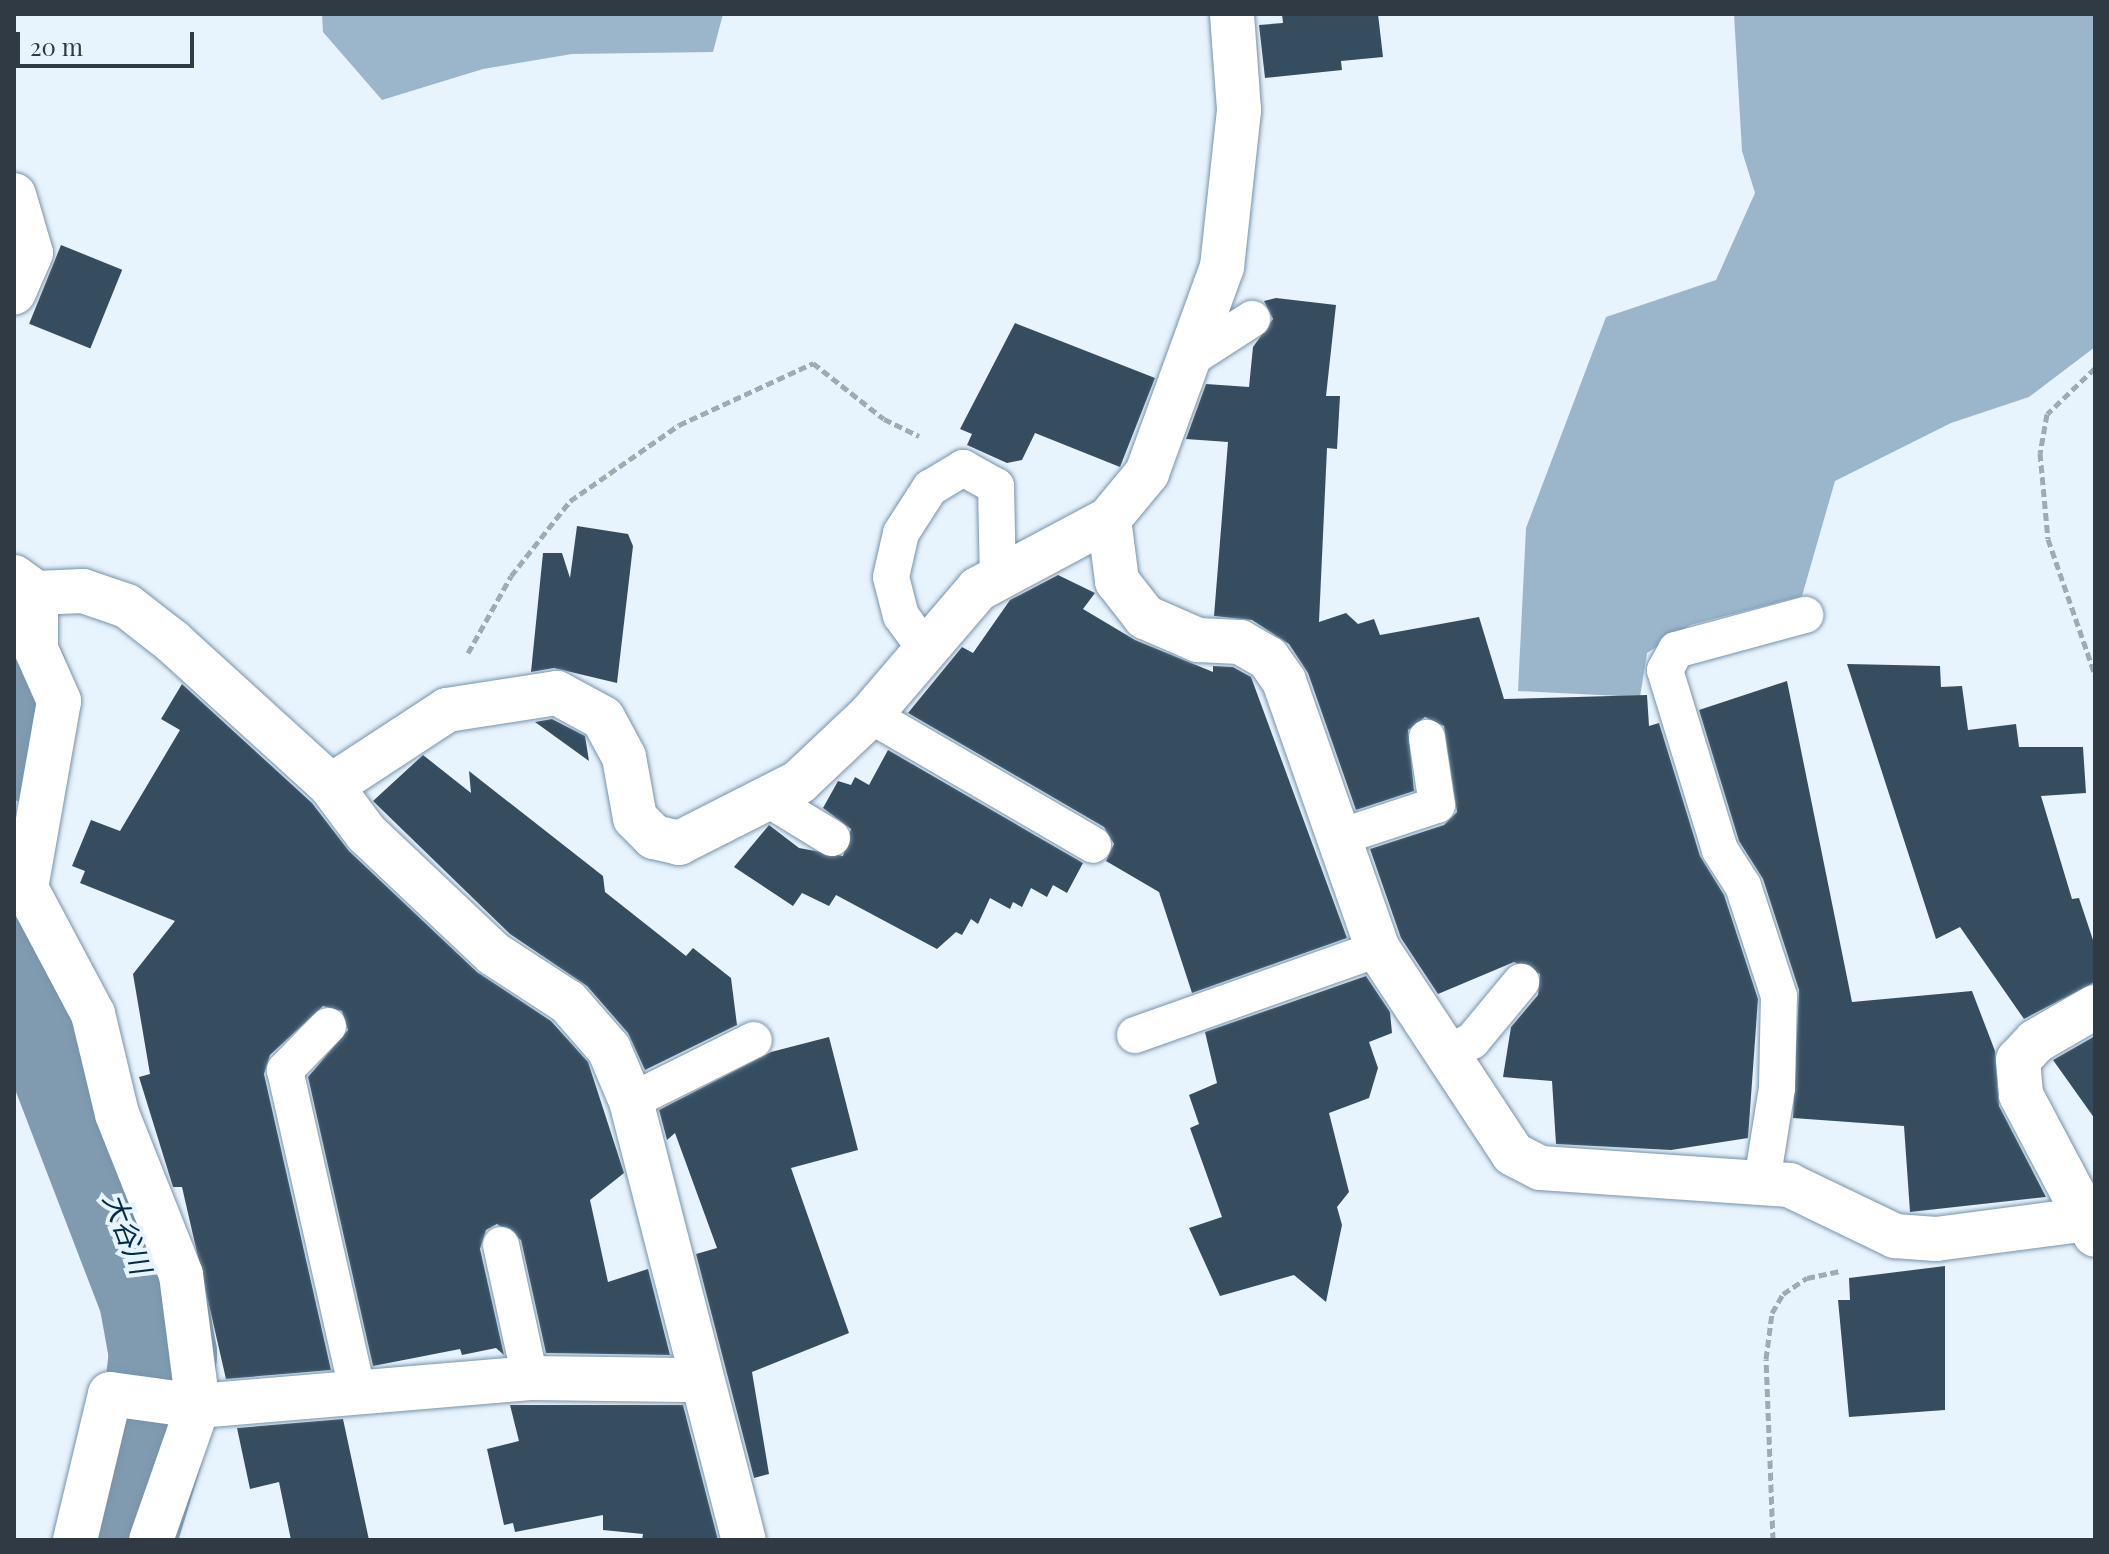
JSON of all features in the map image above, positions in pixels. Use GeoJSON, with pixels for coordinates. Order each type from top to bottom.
{"type":"FeatureCollection","features":[{"type":"Feature","properties":{"kind":"street"},"geometry":{"type":"LineString","coordinates":[[331,786],[447,710],[557,693],[603,718],[624,757],[635,818],[654,837],[679,843],[799,782],[870,715],[923,646],[998,578],[1109,519],[1147,473],[1222,267],[1234,190],[1239,110],[1232,14]]}},
{"type":"Feature","properties":{"kind":"street"},"geometry":{"type":"LineString","coordinates":[[14,195],[31,253],[14,292]]}},
{"type":"Feature","properties":{"kind":"street"},"geometry":{"type":"LineString","coordinates":[[1109,519],[1117,581],[1145,617],[1198,640],[1240,642],[1268,658],[1284,681],[1378,949],[1513,1154],[1541,1168],[1789,1185],[1895,1236],[1936,1239],[2088,1227],[2021,1095],[2018,1060],[2036,1041],[2095,1007]]}},
{"type":"Feature","properties":{"kind":"street"},"geometry":{"type":"LineString","coordinates":[[151,1540],[190,1406],[181,1275],[117,1114],[93,1014],[26,888],[59,701],[36,649],[25,585],[83,591],[127,606],[331,786],[366,833],[494,954],[568,1002],[609,1049],[631,1101],[699,1380],[744,1540]]}},
{"type":"Feature","properties":{"kind":"street"},"geometry":{"type":"LineString","coordinates":[[75,1540],[110,1394],[190,1406],[530,1378],[699,1380]]}},
{"type":"Feature","properties":{"kind":"lane"},"geometry":{"type":"LineString","coordinates":[[1190,359],[1252,319]]}},
{"type":"Feature","properties":{"kind":"lane"},"geometry":{"type":"LineString","coordinates":[[923,646],[901,616],[891,577],[901,533],[930,488],[963,468],[996,486],[998,578]]}},
{"type":"Feature","properties":{"kind":"lane"},"geometry":{"type":"LineString","coordinates":[[1762,1181],[1777,1088],[1779,996],[1743,886],[1720,850],[1665,670],[1676,650],[1805,615]]}},
{"type":"Feature","properties":{"kind":"lane"},"geometry":{"type":"LineString","coordinates":[[870,715],[1093,845]]}},
{"type":"Feature","properties":{"kind":"lane"},"geometry":{"type":"LineString","coordinates":[[1340,837],[1437,805],[1427,738]]}},
{"type":"Feature","properties":{"kind":"lane"},"geometry":{"type":"LineString","coordinates":[[768,799],[832,838]]}},
{"type":"Feature","properties":{"kind":"lane"},"geometry":{"type":"LineString","coordinates":[[1135,1035],[1378,949]]}},
{"type":"Feature","properties":{"kind":"lane"},"geometry":{"type":"LineString","coordinates":[[1447,1053],[1472,1041],[1521,982]]}},
{"type":"Feature","properties":{"kind":"lane"},"geometry":{"type":"LineString","coordinates":[[328,1026],[285,1070],[357,1390]]}},
{"type":"Feature","properties":{"kind":"lane"},"geometry":{"type":"LineString","coordinates":[[631,1101],[754,1040]]}},
{"type":"Feature","properties":{"kind":"lane"},"geometry":{"type":"LineString","coordinates":[[501,1245],[530,1378]]}},
{"type":"Feature","properties":{"kind":"path"},"geometry":{"type":"LineString","coordinates":[[447,710],[470,645],[511,576],[570,501],[679,425],[732,400],[813,363],[884,419],[950,451],[963,468]]}},
{"type":"Feature","properties":{"kind":"path"},"geometry":{"type":"LineString","coordinates":[[2095,368],[2047,414],[2040,453],[2048,539],[2095,675]]}},
{"type":"Feature","properties":{"kind":"path"},"geometry":{"type":"LineString","coordinates":[[1773,1540],[1766,1359],[1772,1313],[1783,1294],[1807,1278],[1887,1255],[1895,1236]]}},
{"type":"Feature","properties":{"kind":"shaded area"},"geometry":{"type":"Polygon","coordinates":[[[322,14],[723,14],[713,52],[572,54],[483,69],[382,100],[323,32],[322,14]]]}},
{"type":"Feature","properties":{"kind":"shaded area"},"geometry":{"type":"Polygon","coordinates":[[[1734,14],[2095,14],[2095,347],[2029,397],[1951,423],[1835,481],[1802,596],[1690,625],[1647,653],[1640,697],[1518,691],[1526,528],[1606,317],[1716,280],[1755,193],[1742,151],[1734,14]]]}},
{"type":"Feature","properties":{"kind":"building"},"geometry":{"type":"Polygon","coordinates":[[[1282,14],[1378,14],[1383,57],[1341,61],[1342,70],[1265,78],[1259,25],[1283,23],[1282,14]]]}},
{"type":"Feature","properties":{"kind":"building"},"geometry":{"type":"Polygon","coordinates":[[[61,245],[122,270],[90,349],[29,324],[61,245]]]}},
{"type":"Feature","properties":{"kind":"building"},"geometry":{"type":"Polygon","coordinates":[[[1276,298],[1336,305],[1326,396],[1340,396],[1337,449],[1327,448],[1319,622],[1346,613],[1358,624],[1374,619],[1380,635],[1479,617],[1504,699],[1647,695],[1649,726],[1659,723],[1700,856],[1724,895],[1758,999],[1748,1138],[1671,1150],[1556,1144],[1552,1081],[1503,1077],[1511,1027],[1538,995],[1540,974],[1514,962],[1438,994],[1401,938],[1370,849],[1444,825],[1457,812],[1444,726],[1425,717],[1408,730],[1414,791],[1356,810],[1308,673],[1289,644],[1252,620],[1214,616],[1228,442],[1186,439],[1206,384],[1249,387],[1253,347],[1273,319],[1264,301],[1276,298]]]}},
{"type":"Feature","properties":{"kind":"building"},"geometry":{"type":"Polygon","coordinates":[[[1015,323],[1155,378],[1120,467],[1035,433],[1022,460],[1007,463],[967,445],[972,434],[960,429],[1015,323]]]}},
{"type":"Feature","properties":{"kind":"building"},"geometry":{"type":"Polygon","coordinates":[[[577,526],[628,534],[633,546],[617,683],[554,668],[531,672],[543,553],[562,553],[570,578],[577,526]]]}},
{"type":"Feature","properties":{"kind":"building"},"geometry":{"type":"Polygon","coordinates":[[[1058,575],[1095,593],[1083,609],[1135,640],[1213,672],[1213,666],[1233,667],[1251,677],[1347,938],[1192,993],[1159,892],[1106,861],[1114,844],[1104,827],[908,713],[962,647],[973,653],[1010,600],[1058,575]]]}},
{"type":"Feature","properties":{"kind":"building"},"geometry":{"type":"Polygon","coordinates":[[[1847,664],[1940,666],[1941,687],[1962,686],[1968,730],[2016,724],[2019,747],[2083,747],[2086,793],[2041,796],[2072,899],[2079,898],[2095,946],[2095,982],[2024,1019],[1960,927],[1936,939],[1847,664]]]}},
{"type":"Feature","properties":{"kind":"building"},"geometry":{"type":"Polygon","coordinates":[[[1787,681],[1852,1002],[1972,991],[1995,1051],[1999,1106],[2046,1197],[1910,1212],[1904,1126],[1793,1118],[1799,990],[1763,879],[1739,841],[1699,710],[1787,681]]]}},
{"type":"Feature","properties":{"kind":"building"},"geometry":{"type":"Polygon","coordinates":[[[182,684],[312,803],[349,851],[477,972],[551,1021],[588,1062],[624,1173],[590,1200],[608,1282],[648,1269],[670,1355],[546,1353],[521,1240],[497,1224],[486,1230],[480,1249],[504,1355],[496,1348],[462,1355],[460,1349],[373,1366],[308,1077],[348,1030],[342,1011],[323,1006],[270,1055],[264,1074],[331,1370],[226,1379],[182,1187],[173,1187],[139,1077],[150,1074],[133,974],[175,921],[80,883],[85,871],[72,866],[91,820],[120,831],[180,730],[161,719],[182,684]]]}},
{"type":"Feature","properties":{"kind":"building"},"geometry":{"type":"Polygon","coordinates":[[[552,719],[585,736],[589,761],[535,722],[552,719]]]}},
{"type":"Feature","properties":{"kind":"building"},"geometry":{"type":"Polygon","coordinates":[[[888,750],[1083,863],[1067,893],[1053,885],[1047,897],[1031,888],[1022,907],[1013,902],[1010,909],[990,898],[978,924],[971,919],[962,935],[956,932],[937,949],[836,895],[829,906],[802,893],[793,906],[734,867],[769,825],[799,848],[843,856],[851,829],[823,808],[838,781],[851,785],[855,777],[869,785],[888,750]]]}},
{"type":"Feature","properties":{"kind":"building"},"geometry":{"type":"Polygon","coordinates":[[[423,755],[471,793],[469,771],[603,876],[605,892],[686,956],[693,948],[731,978],[737,1025],[645,1070],[628,1033],[587,986],[510,934],[373,801],[423,755]]]}},
{"type":"Feature","properties":{"kind":"building"},"geometry":{"type":"Polygon","coordinates":[[[1366,976],[1390,1012],[1392,1033],[1369,1042],[1378,1068],[1369,1098],[1329,1113],[1349,1192],[1337,1207],[1342,1225],[1326,1302],[1294,1275],[1220,1296],[1189,1228],[1222,1217],[1190,1128],[1199,1124],[1189,1095],[1217,1083],[1205,1032],[1366,976]]]}},
{"type":"Feature","properties":{"kind":"building"},"geometry":{"type":"Polygon","coordinates":[[[2095,1036],[2095,1119],[2053,1060],[2095,1036]]]}},
{"type":"Feature","properties":{"kind":"building"},"geometry":{"type":"Polygon","coordinates":[[[829,1037],[858,1150],[791,1168],[849,1333],[752,1372],[769,1474],[754,1478],[696,1254],[717,1248],[675,1133],[667,1140],[659,1110],[771,1052],[829,1037]]]}},
{"type":"Feature","properties":{"kind":"building"},"geometry":{"type":"Polygon","coordinates":[[[1945,1266],[1945,1410],[1849,1417],[1838,1300],[1850,1300],[1849,1278],[1945,1266]]]}},
{"type":"Feature","properties":{"kind":"building"},"geometry":{"type":"Polygon","coordinates":[[[510,1405],[683,1405],[718,1540],[642,1540],[643,1534],[603,1530],[603,1515],[515,1532],[513,1523],[504,1525],[487,1449],[519,1441],[510,1405]]]}},
{"type":"Feature","properties":{"kind":"building"},"geometry":{"type":"Polygon","coordinates":[[[343,1419],[369,1540],[291,1540],[279,1482],[250,1489],[237,1428],[343,1419]]]}},
{"type":"Feature","properties":{"kind":"waterway","name":"大谷川"},"geometry":{"type":"LineString","coordinates":[[14,676],[14,747]]}},
{"type":"Feature","properties":{"kind":"waterway","name":"大谷川"},"geometry":{"type":"LineString","coordinates":[[14,936],[153,1299],[163,1354],[153,1438],[122,1540]]}}]}
